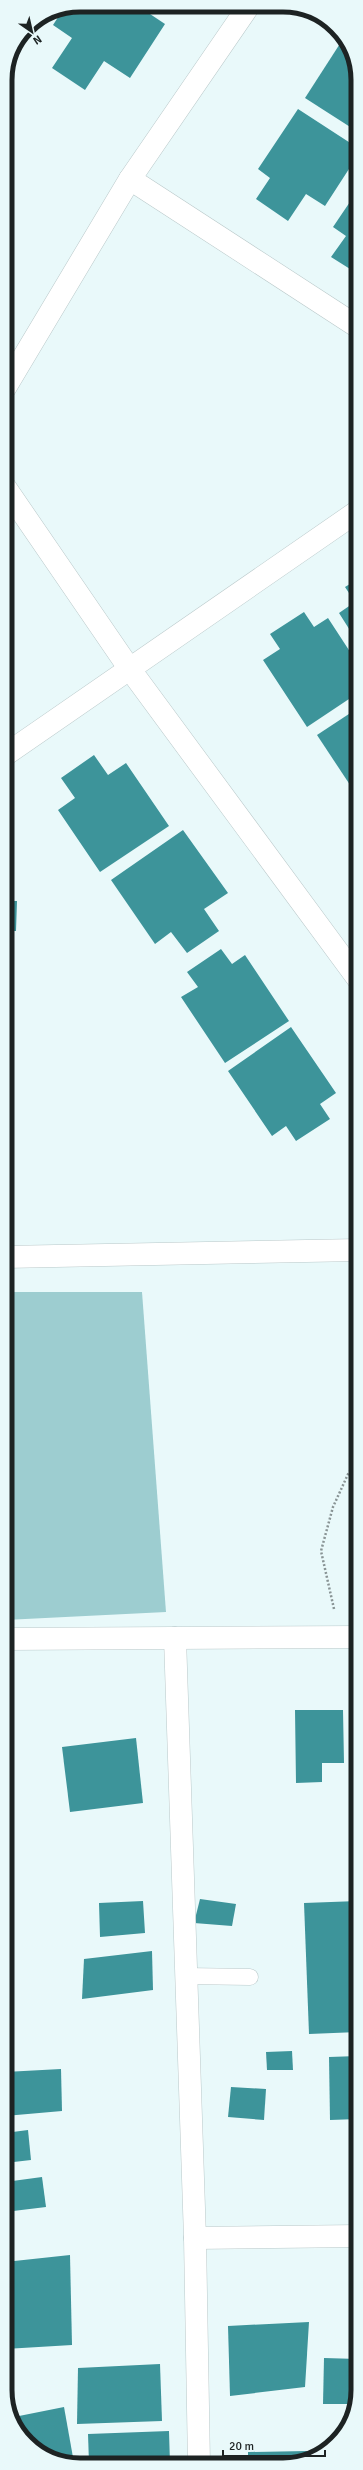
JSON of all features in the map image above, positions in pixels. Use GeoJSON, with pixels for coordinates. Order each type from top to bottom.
{"type":"FeatureCollection","features":[{"type":"Feature","properties":{"kind":"street"},"geometry":{"type":"LineString","coordinates":[[12,376],[130,179],[245,12]]}},
{"type":"Feature","properties":{"kind":"street"},"geometry":{"type":"LineString","coordinates":[[130,179],[351,322]]}},
{"type":"Feature","properties":{"kind":"street"},"geometry":{"type":"LineString","coordinates":[[12,497],[129,668],[351,969]]}},
{"type":"Feature","properties":{"kind":"street"},"geometry":{"type":"LineString","coordinates":[[12,750],[351,516]]}},
{"type":"Feature","properties":{"kind":"street"},"geometry":{"type":"LineString","coordinates":[[12,1257],[351,1250]]}},
{"type":"Feature","properties":{"kind":"street"},"geometry":{"type":"LineString","coordinates":[[12,1639],[349,1637]]}},
{"type":"Feature","properties":{"kind":"street"},"geometry":{"type":"LineString","coordinates":[[174,1638],[195,2238],[199,2458]]}},
{"type":"Feature","properties":{"kind":"street"},"geometry":{"type":"LineString","coordinates":[[195,2238],[351,2236]]}},
{"type":"Feature","properties":{"kind":"lane"},"geometry":{"type":"LineString","coordinates":[[186,1976],[250,1977]]}},
{"type":"Feature","properties":{"kind":"path"},"geometry":{"type":"LineString","coordinates":[[349,1637],[321,1551],[333,1507],[351,1470]]}},
{"type":"Feature","properties":{"kind":"shaded area"},"geometry":{"type":"Polygon","coordinates":[[[12,1292],[142,1292],[166,1612],[12,1620],[12,1292]]]}},
{"type":"Feature","properties":{"kind":"building"},"geometry":{"type":"Polygon","coordinates":[[[80,12],[147,12],[165,24],[130,78],[104,61],[85,90],[52,68],[72,38],[53,25],[59,15],[80,12]]]}},
{"type":"Feature","properties":{"kind":"building"},"geometry":{"type":"Polygon","coordinates":[[[340,43],[346,54],[351,75],[351,128],[305,98],[340,43]]]}},
{"type":"Feature","properties":{"kind":"building"},"geometry":{"type":"Polygon","coordinates":[[[298,109],[351,143],[351,166],[325,206],[306,194],[288,221],[256,199],[270,178],[258,169],[298,109]]]}},
{"type":"Feature","properties":{"kind":"building"},"geometry":{"type":"Polygon","coordinates":[[[351,200],[351,270],[331,257],[346,236],[333,227],[351,200]]]}},
{"type":"Feature","properties":{"kind":"building"},"geometry":{"type":"Polygon","coordinates":[[[351,583],[351,596],[345,587],[351,583]]]}},
{"type":"Feature","properties":{"kind":"building"},"geometry":{"type":"Polygon","coordinates":[[[351,605],[351,632],[339,613],[351,605]]]}},
{"type":"Feature","properties":{"kind":"building"},"geometry":{"type":"Polygon","coordinates":[[[304,612],[314,627],[328,618],[351,653],[351,698],[307,727],[263,660],[280,649],[270,634],[304,612]]]}},
{"type":"Feature","properties":{"kind":"building"},"geometry":{"type":"Polygon","coordinates":[[[351,713],[351,786],[317,735],[351,713]]]}},
{"type":"Feature","properties":{"kind":"building"},"geometry":{"type":"Polygon","coordinates":[[[94,755],[108,775],[126,763],[169,826],[100,872],[58,810],[75,798],[61,778],[94,755]]]}},
{"type":"Feature","properties":{"kind":"building"},"geometry":{"type":"Polygon","coordinates":[[[183,830],[228,893],[204,909],[219,931],[187,953],[171,932],[155,944],[111,880],[183,830]]]}},
{"type":"Feature","properties":{"kind":"building"},"geometry":{"type":"Polygon","coordinates":[[[12,901],[17,901],[16,931],[12,931],[12,901]]]}},
{"type":"Feature","properties":{"kind":"building"},"geometry":{"type":"Polygon","coordinates":[[[221,949],[232,964],[245,955],[289,1021],[225,1063],[181,997],[198,987],[187,972],[221,949]]]}},
{"type":"Feature","properties":{"kind":"building"},"geometry":{"type":"Polygon","coordinates":[[[291,1027],[336,1093],[320,1104],[330,1119],[296,1141],[286,1126],[272,1136],[228,1071],[291,1027]]]}},
{"type":"Feature","properties":{"kind":"building"},"geometry":{"type":"Polygon","coordinates":[[[295,1710],[343,1710],[344,1763],[322,1763],[322,1782],[296,1783],[295,1710]]]}},
{"type":"Feature","properties":{"kind":"building"},"geometry":{"type":"Polygon","coordinates":[[[136,1738],[143,1803],[70,1812],[62,1747],[136,1738]]]}},
{"type":"Feature","properties":{"kind":"building"},"geometry":{"type":"Polygon","coordinates":[[[200,1899],[236,1904],[232,1926],[194,1923],[200,1899]]]}},
{"type":"Feature","properties":{"kind":"building"},"geometry":{"type":"Polygon","coordinates":[[[143,1901],[145,1933],[100,1937],[99,1903],[143,1901]]]}},
{"type":"Feature","properties":{"kind":"building"},"geometry":{"type":"Polygon","coordinates":[[[351,1901],[351,2032],[309,2034],[304,1903],[351,1901]]]}},
{"type":"Feature","properties":{"kind":"building"},"geometry":{"type":"Polygon","coordinates":[[[152,1951],[153,1990],[82,1999],[84,1959],[152,1951]]]}},
{"type":"Feature","properties":{"kind":"building"},"geometry":{"type":"Polygon","coordinates":[[[292,2051],[293,2070],[267,2070],[266,2052],[292,2051]]]}},
{"type":"Feature","properties":{"kind":"building"},"geometry":{"type":"Polygon","coordinates":[[[351,2056],[351,2119],[330,2120],[329,2057],[351,2056]]]}},
{"type":"Feature","properties":{"kind":"building"},"geometry":{"type":"Polygon","coordinates":[[[61,2069],[62,2111],[12,2115],[12,2072],[61,2069]]]}},
{"type":"Feature","properties":{"kind":"building"},"geometry":{"type":"Polygon","coordinates":[[[231,2087],[266,2089],[264,2120],[228,2117],[231,2087]]]}},
{"type":"Feature","properties":{"kind":"building"},"geometry":{"type":"Polygon","coordinates":[[[28,2130],[31,2160],[12,2162],[12,2132],[28,2130]]]}},
{"type":"Feature","properties":{"kind":"building"},"geometry":{"type":"Polygon","coordinates":[[[42,2177],[46,2207],[12,2211],[12,2181],[42,2177]]]}},
{"type":"Feature","properties":{"kind":"building"},"geometry":{"type":"Polygon","coordinates":[[[70,2255],[72,2345],[12,2349],[12,2261],[70,2255]]]}},
{"type":"Feature","properties":{"kind":"building"},"geometry":{"type":"Polygon","coordinates":[[[309,2322],[305,2387],[230,2396],[228,2326],[309,2322]]]}},
{"type":"Feature","properties":{"kind":"building"},"geometry":{"type":"Polygon","coordinates":[[[324,2358],[351,2359],[350,2404],[323,2404],[324,2358]]]}},
{"type":"Feature","properties":{"kind":"building"},"geometry":{"type":"Polygon","coordinates":[[[160,2364],[162,2421],[77,2424],[78,2368],[160,2364]]]}},
{"type":"Feature","properties":{"kind":"building"},"geometry":{"type":"Polygon","coordinates":[[[64,2407],[73,2457],[58,2454],[39,2444],[29,2435],[17,2416],[64,2407]]]}},
{"type":"Feature","properties":{"kind":"building"},"geometry":{"type":"Polygon","coordinates":[[[169,2431],[170,2458],[89,2458],[88,2434],[169,2431]]]}},
{"type":"Feature","properties":{"kind":"building"},"geometry":{"type":"Polygon","coordinates":[[[307,2451],[307,2454],[288,2458],[248,2458],[248,2452],[307,2451]]]}}]}
